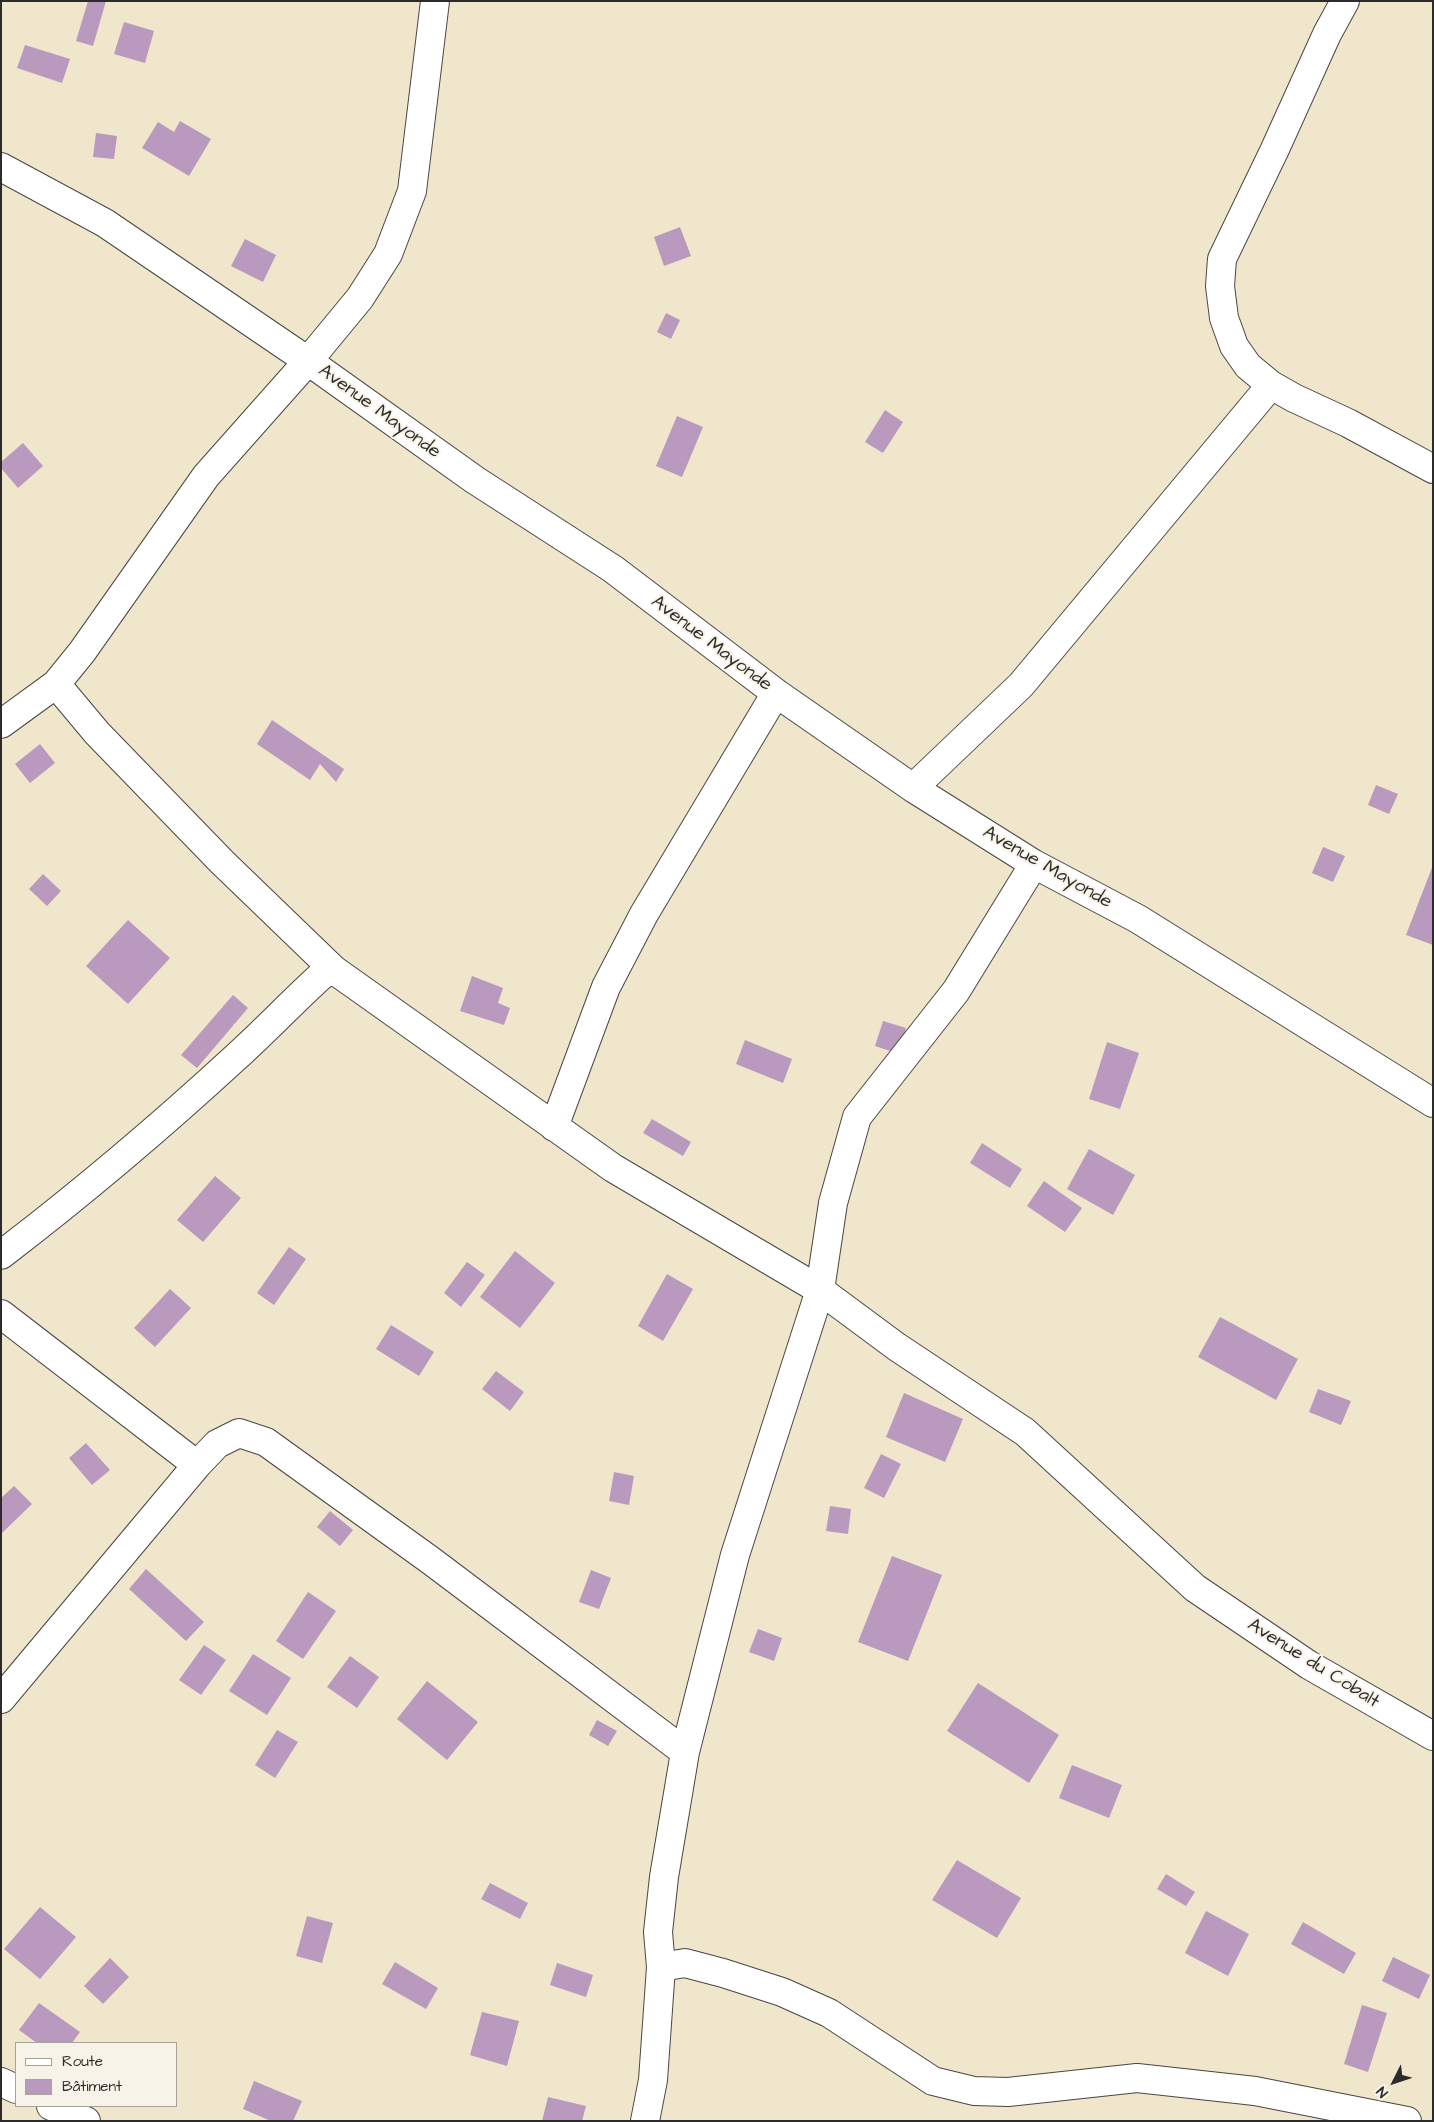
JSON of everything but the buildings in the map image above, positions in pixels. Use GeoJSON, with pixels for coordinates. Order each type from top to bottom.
{"type":"FeatureCollection","features":[{"type":"Feature","properties":{"kind":"street"},"geometry":{"type":"LineString","coordinates":[[1,724],[56,684],[82,652],[206,476],[308,361],[360,298],[388,254],[412,191],[435,1]]}},
{"type":"Feature","properties":{"kind":"street"},"geometry":{"type":"LineString","coordinates":[[1345,1],[1327,34],[1275,149],[1222,259],[1220,286],[1224,318],[1234,346],[1248,366],[1271,385],[1433,469]]}},
{"type":"Feature","properties":{"kind":"street","name":"Avenue Mayonde"},"geometry":{"type":"LineString","coordinates":[[1,167],[106,223],[308,361],[475,480],[613,569],[776,693],[913,788],[1034,864],[1138,919],[1433,1103]]}},
{"type":"Feature","properties":{"kind":"street"},"geometry":{"type":"LineString","coordinates":[[913,788],[1021,684],[1271,385]]}},
{"type":"Feature","properties":{"kind":"street","name":"Avenue du Cobalt"},"geometry":{"type":"LineString","coordinates":[[56,684],[97,733],[222,862],[334,970],[613,1168],[820,1290],[897,1347],[1025,1432],[1195,1588],[1309,1665],[1433,1736]]}},
{"type":"Feature","properties":{"kind":"street"},"geometry":{"type":"LineString","coordinates":[[554,1127],[611,979],[644,914],[776,693]]}},
{"type":"Feature","properties":{"kind":"street"},"geometry":{"type":"LineString","coordinates":[[645,2121],[653,2080],[661,1967],[658,1932],[664,1877],[685,1752],[735,1556],[820,1290],[832,1203],[857,1117],[956,991],[1034,864]]}},
{"type":"Feature","properties":{"kind":"street"},"geometry":{"type":"LineString","coordinates":[[1,1255],[60,1210],[147,1137],[236,1057],[323,974],[334,970]]}},
{"type":"Feature","properties":{"kind":"street"},"geometry":{"type":"LineString","coordinates":[[1,1314],[197,1465]]}},
{"type":"Feature","properties":{"kind":"street"},"geometry":{"type":"LineString","coordinates":[[1,1699],[197,1465],[217,1444],[239,1433],[266,1442],[430,1560],[685,1752]]}},
{"type":"Feature","properties":{"kind":"street"},"geometry":{"type":"LineString","coordinates":[[661,1967],[685,1963],[782,1992],[829,2013],[933,2081],[974,2091],[1008,2092],[1137,2078],[1256,2091],[1407,2121]]}},
{"type":"Feature","properties":{"kind":"street"},"geometry":{"type":"LineString","coordinates":[[1,2082],[15,2089]]}},
{"type":"Feature","properties":{"kind":"street"},"geometry":{"type":"LineString","coordinates":[[53,2107],[86,2121]]}}]}
